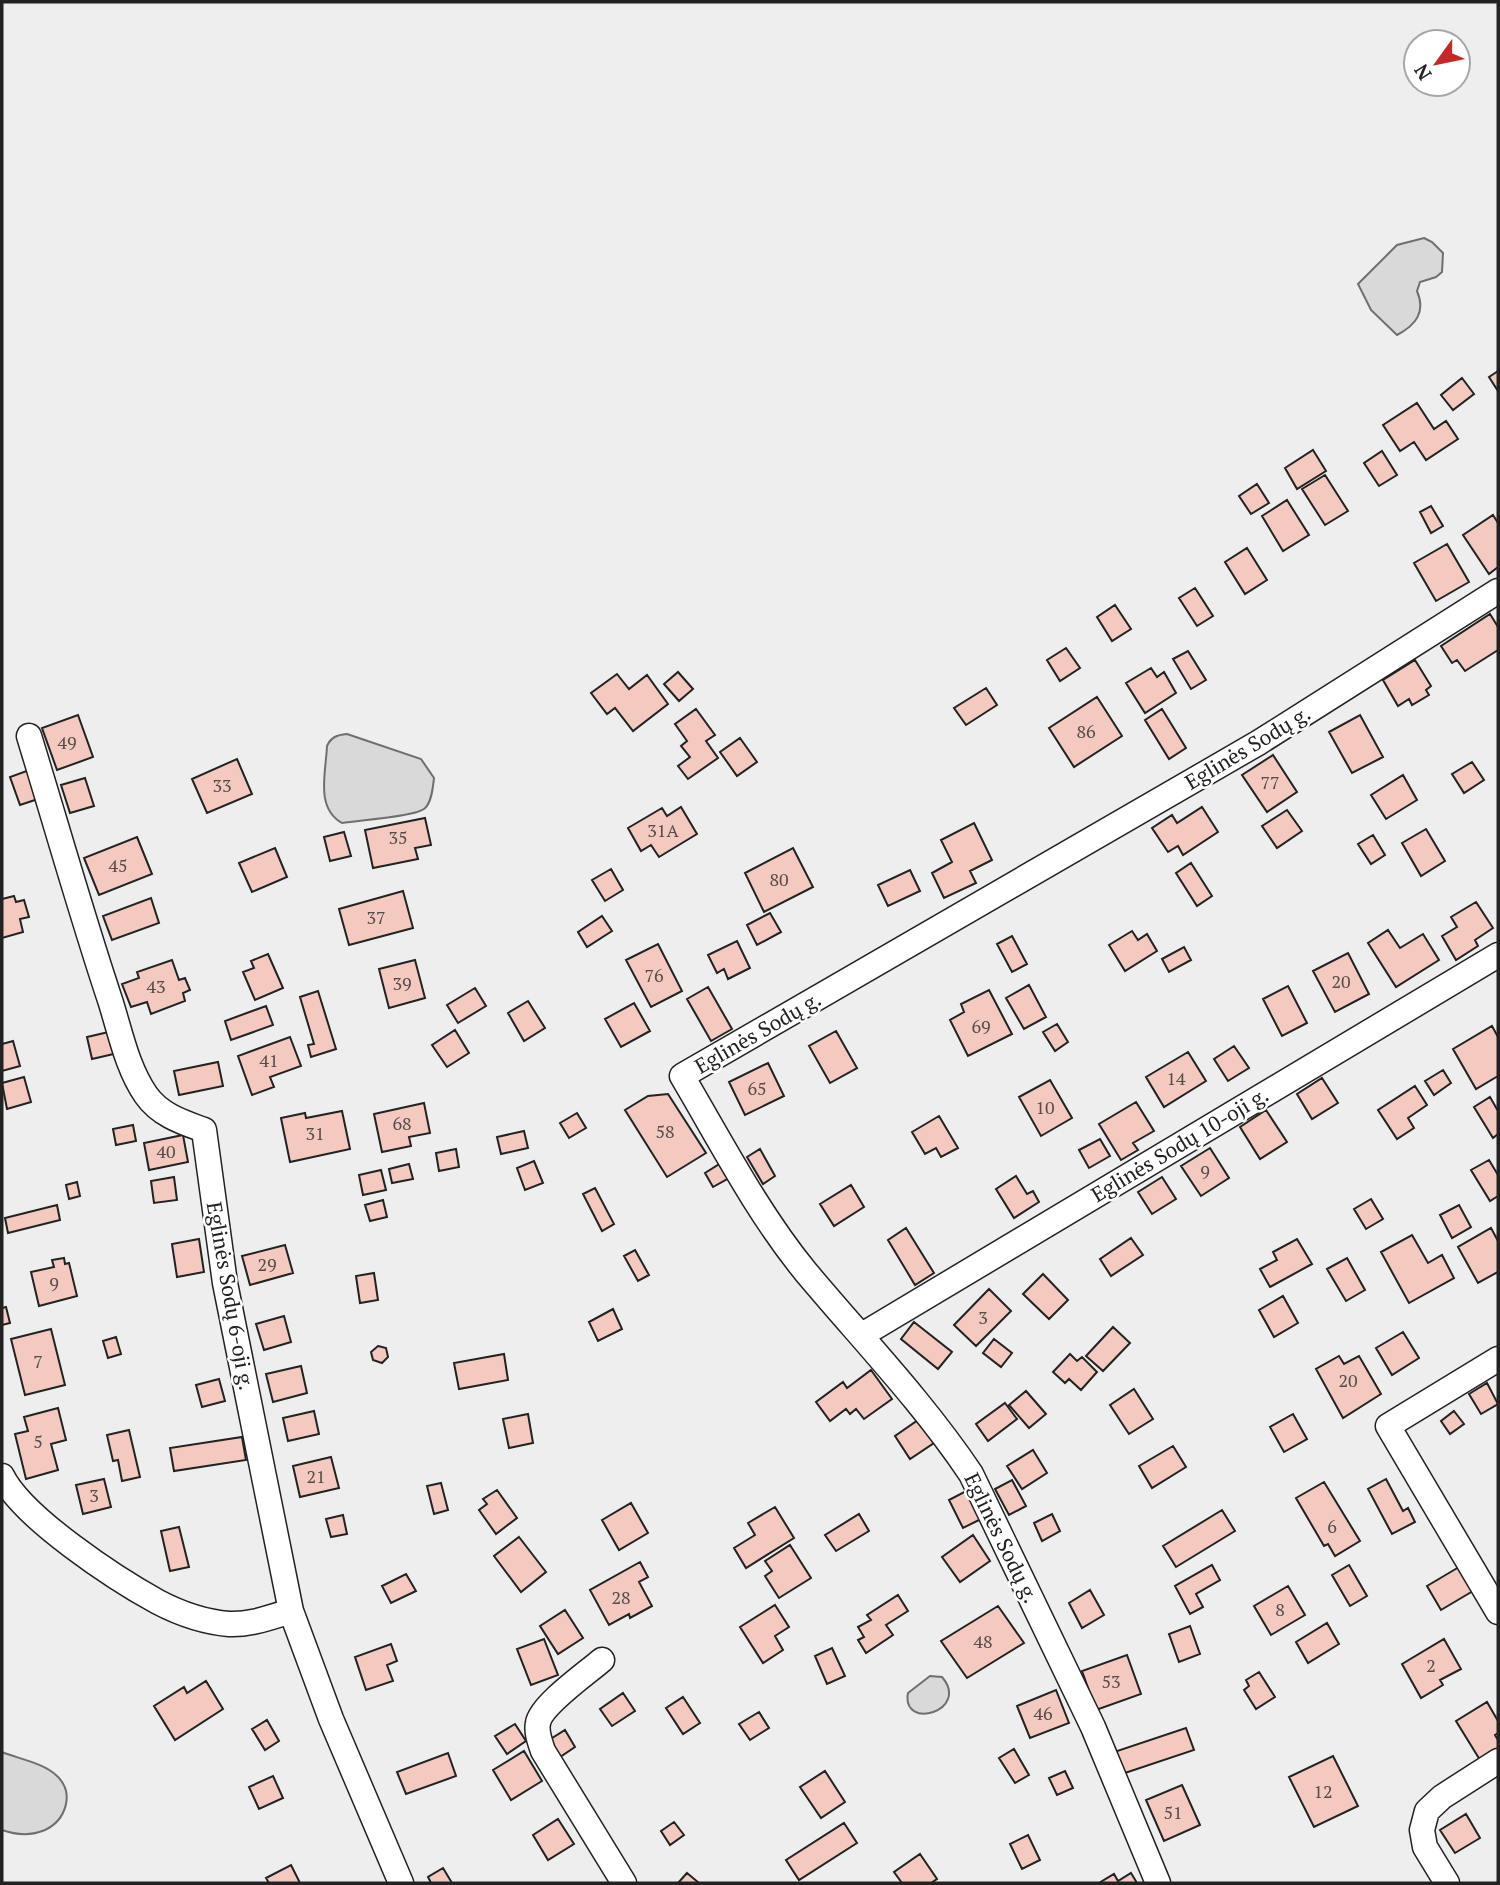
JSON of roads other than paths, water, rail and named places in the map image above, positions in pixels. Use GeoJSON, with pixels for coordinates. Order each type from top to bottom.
{"type":"FeatureCollection","features":[{"type":"Feature","properties":{"kind":"street","name":"Eglinės Sodų g."},"geometry":{"type":"LineString","coordinates":[[1158,1883],[1093,1727],[971,1474],[862,1335],[804,1270],[765,1215],[682,1076],[1258,743],[1498,591]]}},
{"type":"Feature","properties":{"kind":"street","name":"Eglinės Sodų 6-oji g."},"geometry":{"type":"LineString","coordinates":[[29,736],[99,967],[135,1075],[157,1107],[173,1118],[204,1130],[225,1283],[291,1611],[331,1719],[401,1883]]}},
{"type":"Feature","properties":{"kind":"street","name":"Eglinės Sodų 10-oji g."},"geometry":{"type":"LineString","coordinates":[[862,1335],[1498,955]]}},
{"type":"Feature","properties":{"kind":"street"},"geometry":{"type":"LineString","coordinates":[[1498,1359],[1388,1426],[1498,1612]]}},
{"type":"Feature","properties":{"kind":"street"},"geometry":{"type":"LineString","coordinates":[[2,1476],[17,1499],[35,1516],[100,1565],[159,1603],[195,1617],[230,1624],[251,1623],[291,1611]]}},
{"type":"Feature","properties":{"kind":"street"},"geometry":{"type":"LineString","coordinates":[[602,1660],[545,1709],[538,1721],[538,1734],[543,1751],[624,1883]]}},
{"type":"Feature","properties":{"kind":"street"},"geometry":{"type":"LineString","coordinates":[[1447,1883],[1425,1847],[1422,1830],[1427,1811],[1442,1797],[1498,1761]]}}]}
